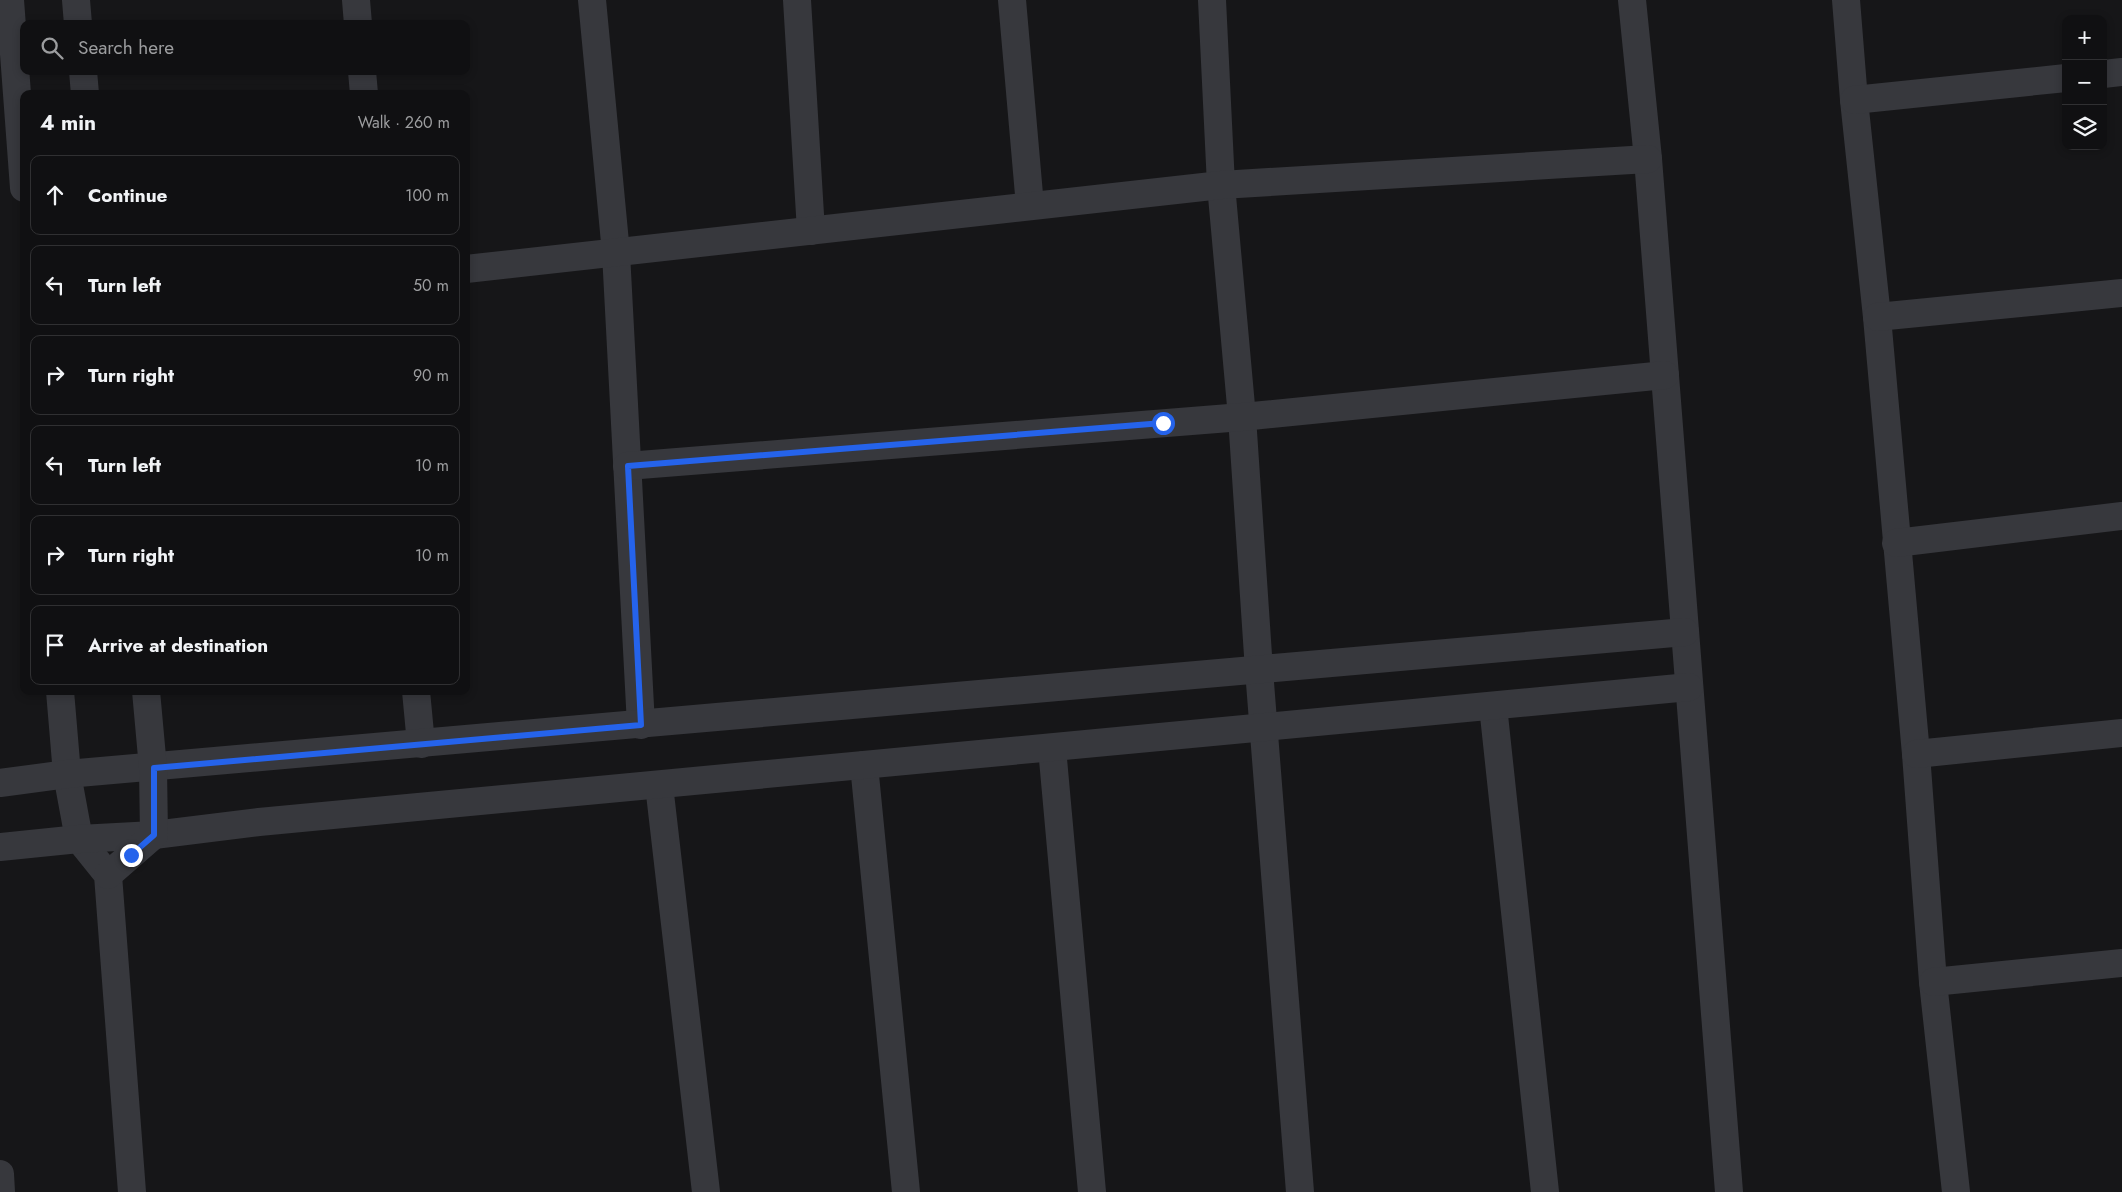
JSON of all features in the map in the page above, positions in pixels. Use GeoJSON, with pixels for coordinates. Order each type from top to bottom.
{"type":"FeatureCollection","features":[{"type":"Feature","properties":{"kind":"street"},"geometry":{"type":"LineString","coordinates":[[10,0],[20,134]]}},
{"type":"Feature","properties":{"kind":"street"},"geometry":{"type":"LineString","coordinates":[[76,0],[78,20]]}},
{"type":"Feature","properties":{"kind":"street"},"geometry":{"type":"LineString","coordinates":[[356,0],[358,20]]}},
{"type":"Feature","properties":{"kind":"street"},"geometry":{"type":"LineString","coordinates":[[592,0],[616,253],[641,725]]}},
{"type":"Feature","properties":{"kind":"street"},"geometry":{"type":"LineString","coordinates":[[797,0],[811,230]]}},
{"type":"Feature","properties":{"kind":"street"},"geometry":{"type":"LineString","coordinates":[[1012,0],[1030,206]]}},
{"type":"Feature","properties":{"kind":"street"},"geometry":{"type":"LineString","coordinates":[[1212,0],[1221,185],[1242,417],[1259,670],[1300,1192]]}},
{"type":"Feature","properties":{"kind":"street"},"geometry":{"type":"LineString","coordinates":[[1632,0],[1648,159],[1728,1192]]}},
{"type":"Feature","properties":{"kind":"street"},"geometry":{"type":"LineString","coordinates":[[1846,0],[1854,100],[1877,317],[1916,754],[1933,982],[1956,1192]]}},
{"type":"Feature","properties":{"kind":"street"},"geometry":{"type":"LineString","coordinates":[[2107,74],[2122,72]]}},
{"type":"Feature","properties":{"kind":"street"},"geometry":{"type":"LineString","coordinates":[[83,75],[85,90]]}},
{"type":"Feature","properties":{"kind":"street"},"geometry":{"type":"LineString","coordinates":[[362,75],[364,90]]}},
{"type":"Feature","properties":{"kind":"street"},"geometry":{"type":"LineString","coordinates":[[1854,100],[2062,78]]}},
{"type":"Feature","properties":{"kind":"street"},"geometry":{"type":"LineString","coordinates":[[470,269],[1221,185],[1648,159]]}},
{"type":"Feature","properties":{"kind":"street"},"geometry":{"type":"LineString","coordinates":[[1877,317],[2122,294]]}},
{"type":"Feature","properties":{"kind":"street"},"geometry":{"type":"LineString","coordinates":[[628,466],[1242,417],[1665,376]]}},
{"type":"Feature","properties":{"kind":"street"},"geometry":{"type":"LineString","coordinates":[[1896,543],[2122,516]]}},
{"type":"Feature","properties":{"kind":"street"},"geometry":{"type":"LineString","coordinates":[[0,783],[67,774],[154,768],[1685,632]]}},
{"type":"Feature","properties":{"kind":"street"},"geometry":{"type":"LineString","coordinates":[[0,847],[78,839],[154,835],[259,822],[1689,687]]}},
{"type":"Feature","properties":{"kind":"street"},"geometry":{"type":"LineString","coordinates":[[60,695],[67,774],[78,839],[108,875],[132,1192]]}},
{"type":"Feature","properties":{"kind":"street"},"geometry":{"type":"LineString","coordinates":[[108,875],[154,835],[154,768],[146,695]]}},
{"type":"Feature","properties":{"kind":"street"},"geometry":{"type":"LineString","coordinates":[[416,695],[421,744]]}},
{"type":"Feature","properties":{"kind":"street"},"geometry":{"type":"LineString","coordinates":[[1493,706],[1545,1192]]}},
{"type":"Feature","properties":{"kind":"street"},"geometry":{"type":"LineString","coordinates":[[1916,754],[2122,733]]}},
{"type":"Feature","properties":{"kind":"street"},"geometry":{"type":"LineString","coordinates":[[1052,748],[1092,1192]]}},
{"type":"Feature","properties":{"kind":"street"},"geometry":{"type":"LineString","coordinates":[[864,766],[906,1192]]}},
{"type":"Feature","properties":{"kind":"street"},"geometry":{"type":"LineString","coordinates":[[659,784],[706,1192]]}},
{"type":"Feature","properties":{"kind":"street"},"geometry":{"type":"LineString","coordinates":[[1933,982],[2122,963]]}},
{"type":"Feature","properties":{"kind":"street"},"geometry":{"type":"LineString","coordinates":[[0,1174],[1,1192]]}},
{"type":"Feature","properties":{"kind":"route"},"geometry":{"type":"LineString","coordinates":[[131,855],[154,835],[154,768],[641,725],[628,466],[1163,423]]}}]}
